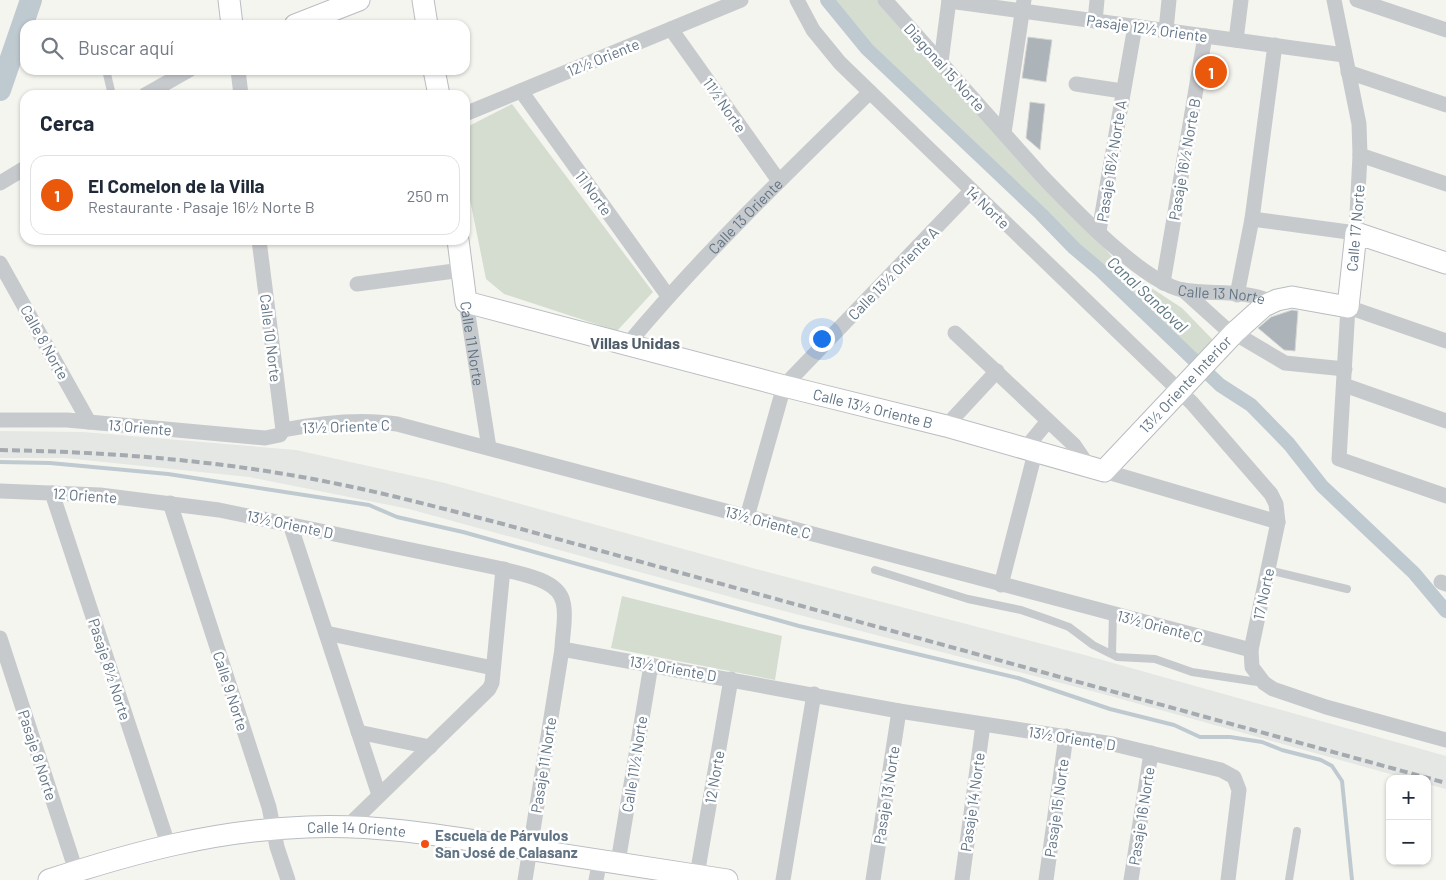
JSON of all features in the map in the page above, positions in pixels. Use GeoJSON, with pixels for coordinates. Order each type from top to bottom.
{"type":"FeatureCollection","features":[{"type":"Feature","properties":{"kind":"street"},"geometry":{"type":"LineString","coordinates":[[229,0],[231,20]]}},
{"type":"Feature","properties":{"kind":"street"},"geometry":{"type":"LineString","coordinates":[[307,20],[359,0]]}},
{"type":"Feature","properties":{"kind":"street"},"geometry":{"type":"LineString","coordinates":[[422,0],[426,20]]}},
{"type":"Feature","properties":{"kind":"street","name":"12½ Oriente"},"geometry":{"type":"LineString","coordinates":[[470,112],[741,0]]}},
{"type":"Feature","properties":{"kind":"street","name":"14 Norte"},"geometry":{"type":"LineString","coordinates":[[797,0],[826,47],[971,191],[1186,398],[1271,494],[1276,504],[1278,522]]}},
{"type":"Feature","properties":{"kind":"street","name":"Diagonal 15 Norte"},"geometry":{"type":"LineString","coordinates":[[885,0],[1004,134]]}},
{"type":"Feature","properties":{"kind":"street"},"geometry":{"type":"LineString","coordinates":[[941,62],[949,0]]}},
{"type":"Feature","properties":{"kind":"street","name":"Pasaje 12½ Oriente"},"geometry":{"type":"LineString","coordinates":[[949,0],[1023,5],[1095,21],[1344,55]]}},
{"type":"Feature","properties":{"kind":"street"},"geometry":{"type":"LineString","coordinates":[[1095,21],[1097,0]]}},
{"type":"Feature","properties":{"kind":"street"},"geometry":{"type":"LineString","coordinates":[[1166,30],[1169,0]]}},
{"type":"Feature","properties":{"kind":"street"},"geometry":{"type":"LineString","coordinates":[[1236,40],[1241,0]]}},
{"type":"Feature","properties":{"kind":"street","name":"Calle 17 Norte"},"geometry":{"type":"LineString","coordinates":[[1334,0],[1359,124],[1360,155],[1356,233],[1348,307],[1338,459],[1446,496]]}},
{"type":"Feature","properties":{"kind":"street"},"geometry":{"type":"LineString","coordinates":[[1358,0],[1446,30]]}},
{"type":"Feature","properties":{"kind":"street"},"geometry":{"type":"LineString","coordinates":[[1004,134],[1023,5]]}},
{"type":"Feature","properties":{"kind":"street","name":"Pasaje 16½ Norte A"},"geometry":{"type":"LineString","coordinates":[[1099,231],[1122,91],[1135,26]]}},
{"type":"Feature","properties":{"kind":"street","name":"11½ Norte"},"geometry":{"type":"LineString","coordinates":[[671,29],[778,181]]}},
{"type":"Feature","properties":{"kind":"street","name":"Pasaje 16½ Norte B"},"geometry":{"type":"LineString","coordinates":[[1164,283],[1205,36]]}},
{"type":"Feature","properties":{"kind":"street"},"geometry":{"type":"LineString","coordinates":[[1237,295],[1252,219],[1275,45]]}},
{"type":"Feature","properties":{"kind":"street"},"geometry":{"type":"LineString","coordinates":[[1348,72],[1446,105]]}},
{"type":"Feature","properties":{"kind":"street"},"geometry":{"type":"LineString","coordinates":[[154,90],[180,75]]}},
{"type":"Feature","properties":{"kind":"street"},"geometry":{"type":"LineString","coordinates":[[239,75],[240,90]]}},
{"type":"Feature","properties":{"kind":"street"},"geometry":{"type":"LineString","coordinates":[[435,75],[437,90]]}},
{"type":"Feature","properties":{"kind":"street","name":"Pasaje 16½ Norte A"},"geometry":{"type":"LineString","coordinates":[[1076,84],[1122,91]]}},
{"type":"Feature","properties":{"kind":"street","name":"11 Norte"},"geometry":{"type":"LineString","coordinates":[[521,91],[668,296]]}},
{"type":"Feature","properties":{"kind":"street","name":"Calle 13 Oriente"},"geometry":{"type":"LineString","coordinates":[[627,345],[668,296],[778,181],[870,92]]}},
{"type":"Feature","properties":{"kind":"street","name":"Calle 13 Norte"},"geometry":{"type":"LineString","coordinates":[[1004,134],[1068,202],[1099,231],[1145,272],[1164,283],[1183,290],[1260,298],[1271,302],[1285,298],[1299,298],[1348,307]]}},
{"type":"Feature","properties":{"kind":"street"},"geometry":{"type":"LineString","coordinates":[[1360,155],[1446,184]]}},
{"type":"Feature","properties":{"kind":"street"},"geometry":{"type":"LineString","coordinates":[[0,183],[20,171]]}},
{"type":"Feature","properties":{"kind":"street","name":"Calle 13½ Oriente A"},"geometry":{"type":"LineString","coordinates":[[747,517],[784,386],[971,191]]}},
{"type":"Feature","properties":{"kind":"street"},"geometry":{"type":"LineString","coordinates":[[1252,219],[1356,233],[1446,263]]}},
{"type":"Feature","properties":{"kind":"street","name":"Calle 10 Norte"},"geometry":{"type":"LineString","coordinates":[[260,245],[281,433]]}},
{"type":"Feature","properties":{"kind":"street","name":"Calle 11 Norte"},"geometry":{"type":"LineString","coordinates":[[459,245],[489,448]]}},
{"type":"Feature","properties":{"kind":"street","name":"Calle 8 Norte"},"geometry":{"type":"LineString","coordinates":[[0,263],[89,422]]}},
{"type":"Feature","properties":{"kind":"street"},"geometry":{"type":"LineString","coordinates":[[357,284],[462,270]]}},
{"type":"Feature","properties":{"kind":"street"},"geometry":{"type":"LineString","coordinates":[[1183,290],[1234,333],[1249,340],[1281,362],[1345,369]]}},
{"type":"Feature","properties":{"kind":"street","name":"Calle 13½ Oriente B"},"geometry":{"type":"LineString","coordinates":[[466,302],[784,386],[946,426],[1278,522]]}},
{"type":"Feature","properties":{"kind":"street","name":"13½ Oriente Interior"},"geometry":{"type":"LineString","coordinates":[[1096,469],[1186,398],[1193,375],[1258,310],[1271,302]]}},
{"type":"Feature","properties":{"kind":"street"},"geometry":{"type":"LineString","coordinates":[[1348,307],[1446,341]]}},
{"type":"Feature","properties":{"kind":"street"},"geometry":{"type":"LineString","coordinates":[[956,333],[1074,445],[1096,469]]}},
{"type":"Feature","properties":{"kind":"street"},"geometry":{"type":"LineString","coordinates":[[946,426],[997,371]]}},
{"type":"Feature","properties":{"kind":"street"},"geometry":{"type":"LineString","coordinates":[[1344,386],[1446,421]]}},
{"type":"Feature","properties":{"kind":"street","name":"13 Oriente"},"geometry":{"type":"LineString","coordinates":[[0,420],[89,422],[264,438],[281,433]]}},
{"type":"Feature","properties":{"kind":"street"},"geometry":{"type":"LineString","coordinates":[[1001,585],[1029,451],[1048,421]]}},
{"type":"Feature","properties":{"kind":"street","name":"13½ Oriente C"},"geometry":{"type":"LineString","coordinates":[[281,433],[312,424],[384,422],[489,448],[1251,650]]}},
{"type":"Feature","properties":{"kind":"street","name":"12 Oriente"},"geometry":{"type":"LineString","coordinates":[[0,491],[100,495],[170,503]]}},
{"type":"Feature","properties":{"kind":"street","name":"Pasaje 8½ Norte"},"geometry":{"type":"LineString","coordinates":[[52,493],[168,844]]}},
{"type":"Feature","properties":{"kind":"street","name":"13½ Oriente D"},"geometry":{"type":"LineString","coordinates":[[170,503],[219,510],[290,524],[503,570],[548,584],[561,596],[564,603],[562,649],[983,725],[1113,744],[1221,770],[1234,777],[1239,790],[1228,880]]}},
{"type":"Feature","properties":{"kind":"street","name":"Calle 9 Norte"},"geometry":{"type":"LineString","coordinates":[[170,503],[266,797],[288,880]]}},
{"type":"Feature","properties":{"kind":"street","name":"17 Norte"},"geometry":{"type":"LineString","coordinates":[[1264,683],[1252,667],[1251,650],[1278,522]]}},
{"type":"Feature","properties":{"kind":"street"},"geometry":{"type":"LineString","coordinates":[[290,524],[379,796]]}},
{"type":"Feature","properties":{"kind":"street"},"geometry":{"type":"LineString","coordinates":[[347,827],[490,689],[494,668],[503,570]]}},
{"type":"Feature","properties":{"kind":"street"},"geometry":{"type":"LineString","coordinates":[[326,633],[494,668]]}},
{"type":"Feature","properties":{"kind":"street","name":"Pasaje 8 Norte"},"geometry":{"type":"LineString","coordinates":[[0,638],[76,871]]}},
{"type":"Feature","properties":{"kind":"street","name":"Pasaje 11 Norte"},"geometry":{"type":"LineString","coordinates":[[525,880],[562,649]]}},
{"type":"Feature","properties":{"kind":"street","name":"Calle 11½ Norte"},"geometry":{"type":"LineString","coordinates":[[605,867],[651,665]]}},
{"type":"Feature","properties":{"kind":"street","name":"12 Norte"},"geometry":{"type":"LineString","coordinates":[[698,876],[731,679]]}},
{"type":"Feature","properties":{"kind":"street"},"geometry":{"type":"LineString","coordinates":[[1264,683],[1273,689],[1326,707],[1446,740]]}},
{"type":"Feature","properties":{"kind":"street"},"geometry":{"type":"LineString","coordinates":[[783,880],[814,694]]}},
{"type":"Feature","properties":{"kind":"street","name":"Pasaje 13 Norte"},"geometry":{"type":"LineString","coordinates":[[873,880],[899,710]]}},
{"type":"Feature","properties":{"kind":"street","name":"Pasaje 14 Norte"},"geometry":{"type":"LineString","coordinates":[[962,880],[983,725]]}},
{"type":"Feature","properties":{"kind":"street"},"geometry":{"type":"LineString","coordinates":[[358,732],[430,747]]}},
{"type":"Feature","properties":{"kind":"street","name":"Pasaje 15 Norte"},"geometry":{"type":"LineString","coordinates":[[1046,880],[1066,736]]}},
{"type":"Feature","properties":{"kind":"street","name":"Pasaje 16 Norte"},"geometry":{"type":"LineString","coordinates":[[1131,880],[1151,753]]}},
{"type":"Feature","properties":{"kind":"street","name":"Calle 14 Oriente"},"geometry":{"type":"LineString","coordinates":[[49,880],[168,844],[203,837],[274,829],[347,827],[417,832],[530,849],[605,867],[727,880]]}},
{"type":"Feature","properties":{"kind":"lane"},"geometry":{"type":"LineString","coordinates":[[107,75],[111,90]]}},
{"type":"Feature","properties":{"kind":"lane"},"geometry":{"type":"LineString","coordinates":[[875,570],[968,599],[1030,613],[1069,628],[1093,645],[1126,658],[1155,660],[1192,672],[1264,683]]}},
{"type":"Feature","properties":{"kind":"lane"},"geometry":{"type":"LineString","coordinates":[[1268,570],[1347,589]]}},
{"type":"Feature","properties":{"kind":"lane"},"geometry":{"type":"LineString","coordinates":[[1112,653],[1114,614]]}},
{"type":"Feature","properties":{"kind":"lane"},"geometry":{"type":"LineString","coordinates":[[1289,880],[1297,831]]}},
{"type":"Feature","properties":{"kind":"shaded area"},"geometry":{"type":"Polygon","coordinates":[[[834,0],[884,0],[1124,270],[1182,308],[1214,341],[1195,361],[841,20],[834,0]]]}},
{"type":"Feature","properties":{"kind":"shaded area"},"geometry":{"type":"Polygon","coordinates":[[[512,104],[653,292],[617,331],[504,294],[486,279],[470,200],[470,125],[512,104]]]}},
{"type":"Feature","properties":{"kind":"shaded area"},"geometry":{"type":"Polygon","coordinates":[[[0,431],[83,432],[296,450],[441,482],[756,569],[1081,654],[1446,756],[1446,789],[1431,785],[1431,775],[1394,775],[1103,694],[738,599],[409,509],[249,477],[65,458],[0,458],[0,431]]]}},
{"type":"Feature","properties":{"kind":"shaded area"},"geometry":{"type":"Polygon","coordinates":[[[622,596],[782,636],[775,680],[611,648],[622,596]]]}},
{"type":"Feature","properties":{"kind":"building"},"geometry":{"type":"Polygon","coordinates":[[[1028,37],[1052,40],[1046,82],[1022,78],[1028,37]]]}},
{"type":"Feature","properties":{"kind":"building"},"geometry":{"type":"Polygon","coordinates":[[[1030,102],[1045,104],[1040,150],[1026,138],[1030,102]]]}},
{"type":"Feature","properties":{"kind":"building"},"geometry":{"type":"Polygon","coordinates":[[[1292,310],[1298,311],[1295,351],[1284,350],[1258,328],[1271,317],[1292,310]]]}},
{"type":"Feature","properties":{"kind":"waterway"},"geometry":{"type":"LineString","coordinates":[[24,20],[31,0]]}},
{"type":"Feature","properties":{"kind":"waterway","name":"Canal Sandoval"},"geometry":{"type":"LineString","coordinates":[[827,0],[867,49],[1041,214],[1074,248],[1100,270],[1220,385],[1251,405],[1289,444],[1322,486],[1414,573],[1446,611]]}},
{"type":"Feature","properties":{"kind":"waterway"},"geometry":{"type":"LineString","coordinates":[[0,90],[20,32]]}},
{"type":"Feature","properties":{"kind":"waterway"},"geometry":{"type":"LineString","coordinates":[[0,462],[50,463],[168,474],[369,505],[397,517],[463,532],[799,626],[1018,678],[1110,709],[1174,725],[1200,737],[1230,737],[1262,742],[1282,750],[1321,760],[1332,766],[1342,781],[1352,880]]}},
{"type":"Feature","properties":{"kind":"railway"},"geometry":{"type":"LineString","coordinates":[[0,450],[170,459],[254,469],[379,493],[503,524],[1446,783]]}},
{"type":"Feature","properties":{"kind":"place","name":"El Comelon de la Villa"},"geometry":{"type":"Point","coordinates":[1211,72]}},
{"type":"Feature","properties":{"kind":"place","name":"Escuela de Párvulos San José de Calasanz"},"geometry":{"type":"Point","coordinates":[425,844]}},
{"type":"Feature","properties":{"kind":"district","name":"Villas Unidas"},"geometry":{"type":"Point","coordinates":[635,342]}}]}
